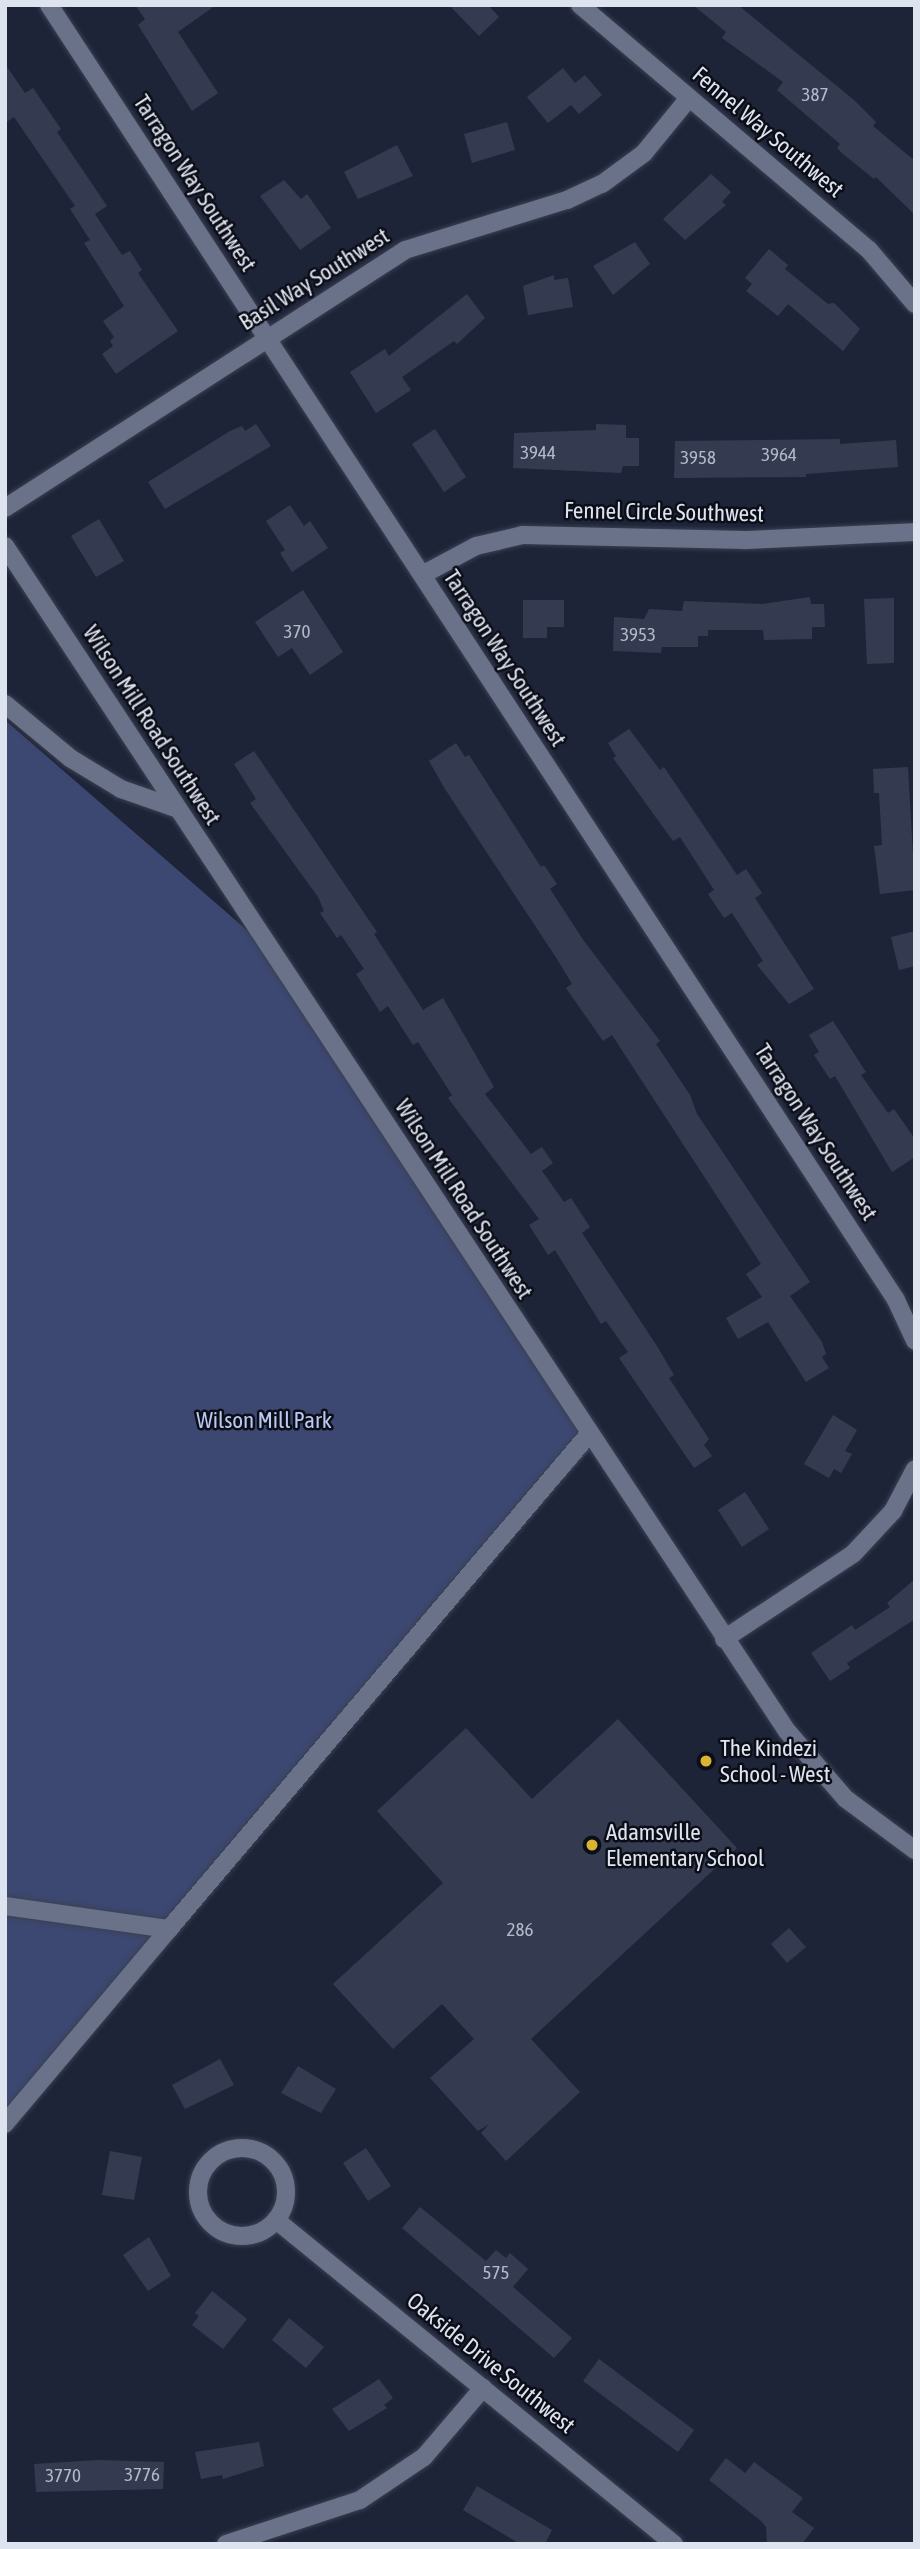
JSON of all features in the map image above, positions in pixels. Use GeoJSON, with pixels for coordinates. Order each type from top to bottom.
{"type":"FeatureCollection","features":[{"type":"Feature","properties":{"kind":"street","name":"Tarragon Way Southwest"},"geometry":{"type":"LineString","coordinates":[[49,5],[896,1300],[915,1341]]}},
{"type":"Feature","properties":{"kind":"street","name":"Fennel Way Southwest"},"geometry":{"type":"LineString","coordinates":[[580,5],[869,250],[915,304]]}},
{"type":"Feature","properties":{"kind":"street","name":"Basil Way Southwest"},"geometry":{"type":"LineString","coordinates":[[5,508],[266,337],[405,250],[566,200],[602,184],[644,153],[689,98]]}},
{"type":"Feature","properties":{"kind":"street","name":"Fennel Circle Southwest"},"geometry":{"type":"LineString","coordinates":[[422,575],[476,546],[523,535],[746,540],[915,532]]}},
{"type":"Feature","properties":{"kind":"street","name":"Wilson Mill Road Southwest"},"geometry":{"type":"LineString","coordinates":[[5,546],[787,1731],[846,1799],[915,1850]]}},
{"type":"Feature","properties":{"kind":"street"},"geometry":{"type":"LineString","coordinates":[[5,704],[70,758],[121,789],[178,809]]}},
{"type":"Feature","properties":{"kind":"street"},"geometry":{"type":"LineString","coordinates":[[5,2124],[589,1434]]}},
{"type":"Feature","properties":{"kind":"street"},"geometry":{"type":"LineString","coordinates":[[724,1639],[853,1554],[894,1511],[915,1469]]}},
{"type":"Feature","properties":{"kind":"street"},"geometry":{"type":"LineString","coordinates":[[5,1906],[169,1929]]}},
{"type":"Feature","properties":{"kind":"street"},"geometry":{"type":"LineString","coordinates":[[236,2148],[265,2154],[283,2177],[286,2192],[276,2220],[253,2235],[225,2234],[213,2226],[198,2202],[198,2188],[210,2161],[236,2148]]}},
{"type":"Feature","properties":{"kind":"street","name":"Oakside Drive Southwest"},"geometry":{"type":"LineString","coordinates":[[276,2220],[674,2544]]}},
{"type":"Feature","properties":{"kind":"street"},"geometry":{"type":"LineString","coordinates":[[226,2544],[360,2500],[424,2457],[483,2388]]}},
{"type":"Feature","properties":{"kind":"green space","name":"Wilson Mill Park"},"geometry":{"type":"Polygon","coordinates":[[[5,720],[264,945],[597,1442],[321,1743],[5,2135],[5,720]]]}},
{"type":"Feature","properties":{"kind":"building"},"geometry":{"type":"Polygon","coordinates":[[[135,5],[216,5],[178,32],[218,93],[192,111],[138,25],[145,19],[135,5]]]}},
{"type":"Feature","properties":{"kind":"building"},"geometry":{"type":"Polygon","coordinates":[[[449,5],[488,5],[499,17],[479,36],[449,5]]]}},
{"type":"Feature","properties":{"kind":"building"},"geometry":{"type":"Polygon","coordinates":[[[693,5],[738,5],[854,100],[876,122],[873,126],[915,161],[915,215],[876,177],[874,179],[843,154],[837,148],[840,144],[777,90],[783,82],[722,38],[726,32],[693,5]]]}},
{"type":"Feature","properties":{"kind":"building"},"geometry":{"type":"Polygon","coordinates":[[[5,64],[25,93],[33,88],[61,129],[57,132],[107,206],[95,214],[122,255],[130,251],[142,270],[138,273],[178,331],[116,374],[102,354],[113,346],[110,341],[114,337],[103,321],[124,306],[84,243],[90,240],[70,209],[75,206],[14,117],[5,123],[5,64]]]}},
{"type":"Feature","properties":{"kind":"building"},"geometry":{"type":"Polygon","coordinates":[[[563,68],[575,83],[585,75],[602,95],[579,114],[571,105],[548,123],[527,97],[563,68]]]}},
{"type":"Feature","properties":{"kind":"building"},"geometry":{"type":"Polygon","coordinates":[[[507,122],[515,150],[472,163],[464,134],[507,122]]]}},
{"type":"Feature","properties":{"kind":"building"},"geometry":{"type":"Polygon","coordinates":[[[397,145],[413,176],[358,199],[344,172],[397,145]]]}},
{"type":"Feature","properties":{"kind":"building"},"geometry":{"type":"Polygon","coordinates":[[[711,174],[731,192],[722,202],[726,205],[685,240],[663,219],[711,174]]]}},
{"type":"Feature","properties":{"kind":"building"},"geometry":{"type":"Polygon","coordinates":[[[284,180],[301,199],[307,194],[331,228],[300,250],[260,196],[284,180]]]}},
{"type":"Feature","properties":{"kind":"building"},"geometry":{"type":"Polygon","coordinates":[[[635,242],[650,264],[613,295],[593,266],[635,242]]]}},
{"type":"Feature","properties":{"kind":"building"},"geometry":{"type":"Polygon","coordinates":[[[769,249],[788,265],[785,269],[828,304],[834,303],[860,329],[843,351],[788,304],[778,316],[746,291],[752,284],[745,278],[769,249]]]}},
{"type":"Feature","properties":{"kind":"building"},"geometry":{"type":"Polygon","coordinates":[[[554,275],[554,280],[568,278],[573,307],[528,315],[523,286],[554,275]]]}},
{"type":"Feature","properties":{"kind":"building"},"geometry":{"type":"Polygon","coordinates":[[[467,294],[485,318],[457,344],[454,341],[402,377],[411,390],[376,413],[350,372],[385,349],[389,356],[467,294]]]}},
{"type":"Feature","properties":{"kind":"building"},"geometry":{"type":"Polygon","coordinates":[[[256,424],[271,446],[165,509],[148,482],[230,431],[242,426],[245,431],[256,424]]]}},
{"type":"Feature","properties":{"kind":"building"},"geometry":{"type":"Polygon","coordinates":[[[596,424],[626,425],[626,438],[639,438],[639,466],[623,466],[621,473],[513,468],[514,433],[596,430],[596,424]]]}},
{"type":"Feature","properties":{"kind":"building"},"geometry":{"type":"Polygon","coordinates":[[[435,429],[466,477],[444,492],[412,444],[435,429]]]}},
{"type":"Feature","properties":{"kind":"building"},"geometry":{"type":"Polygon","coordinates":[[[840,439],[840,444],[896,440],[898,467],[806,474],[806,477],[674,478],[675,441],[840,439]]]}},
{"type":"Feature","properties":{"kind":"building"},"geometry":{"type":"Polygon","coordinates":[[[290,505],[304,526],[310,521],[328,548],[292,572],[280,553],[285,550],[266,521],[290,505]]]}},
{"type":"Feature","properties":{"kind":"building"},"geometry":{"type":"Polygon","coordinates":[[[99,519],[124,561],[96,577],[71,536],[99,519]]]}},
{"type":"Feature","properties":{"kind":"building"},"geometry":{"type":"Polygon","coordinates":[[[303,590],[343,652],[310,675],[292,648],[278,657],[255,622],[303,590]]]}},
{"type":"Feature","properties":{"kind":"building"},"geometry":{"type":"Polygon","coordinates":[[[810,597],[811,604],[824,604],[825,627],[812,627],[812,639],[764,640],[763,630],[708,630],[708,636],[698,636],[698,647],[662,647],[661,653],[613,651],[614,617],[644,619],[649,609],[682,611],[684,601],[762,604],[810,597]]]}},
{"type":"Feature","properties":{"kind":"building"},"geometry":{"type":"Polygon","coordinates":[[[894,598],[894,663],[867,664],[864,599],[894,598]]]}},
{"type":"Feature","properties":{"kind":"building"},"geometry":{"type":"Polygon","coordinates":[[[523,600],[564,600],[564,627],[547,627],[547,638],[523,638],[523,600]]]}},
{"type":"Feature","properties":{"kind":"building"},"geometry":{"type":"Polygon","coordinates":[[[629,729],[660,770],[664,767],[737,875],[746,869],[762,893],[755,898],[814,989],[789,1004],[757,965],[763,961],[732,913],[724,918],[708,894],[714,890],[680,837],[673,841],[613,758],[616,756],[608,743],[629,729]]]}},
{"type":"Feature","properties":{"kind":"building"},"geometry":{"type":"Polygon","coordinates":[[[456,743],[465,757],[469,755],[541,867],[544,865],[557,884],[550,889],[584,941],[660,1041],[656,1044],[690,1095],[697,1114],[810,1282],[790,1296],[822,1342],[826,1354],[822,1357],[829,1368],[806,1382],[768,1322],[738,1339],[726,1318],[762,1297],[746,1274],[761,1264],[612,1035],[603,1041],[566,988],[572,984],[557,959],[445,789],[429,761],[456,743]]]}},
{"type":"Feature","properties":{"kind":"building"},"geometry":{"type":"Polygon","coordinates":[[[254,751],[377,932],[374,934],[423,1010],[443,998],[494,1087],[485,1094],[531,1154],[542,1147],[553,1163],[542,1171],[564,1202],[571,1198],[590,1227],[582,1233],[657,1346],[674,1375],[669,1378],[709,1439],[704,1445],[712,1456],[694,1468],[619,1358],[628,1352],[606,1321],[601,1324],[555,1250],[548,1255],[529,1225],[539,1219],[448,1098],[452,1095],[418,1042],[413,1045],[388,1006],[380,1012],[356,974],[364,969],[341,935],[337,938],[320,913],[324,911],[318,897],[250,803],[256,799],[234,764],[254,751]]]}},
{"type":"Feature","properties":{"kind":"building"},"geometry":{"type":"Polygon","coordinates":[[[908,767],[915,890],[880,894],[874,846],[882,845],[879,793],[874,793],[873,769],[908,767]]]}},
{"type":"Feature","properties":{"kind":"building"},"geometry":{"type":"Polygon","coordinates":[[[915,931],[915,966],[899,970],[891,937],[915,931]]]}},
{"type":"Feature","properties":{"kind":"building"},"geometry":{"type":"Polygon","coordinates":[[[833,1021],[866,1072],[861,1075],[888,1113],[894,1109],[915,1139],[915,1157],[892,1172],[835,1076],[830,1079],[814,1055],[819,1052],[809,1035],[833,1021]]]}},
{"type":"Feature","properties":{"kind":"building"},"geometry":{"type":"Polygon","coordinates":[[[833,1415],[857,1430],[845,1451],[852,1454],[841,1473],[834,1469],[829,1478],[804,1464],[833,1415]]]}},
{"type":"Feature","properties":{"kind":"building"},"geometry":{"type":"Polygon","coordinates":[[[745,1492],[769,1529],[742,1547],[718,1510],[745,1492]]]}},
{"type":"Feature","properties":{"kind":"building"},"geometry":{"type":"Polygon","coordinates":[[[915,1579],[915,1619],[847,1663],[850,1668],[830,1681],[811,1653],[852,1625],[855,1630],[890,1607],[887,1603],[915,1579]]]}},
{"type":"Feature","properties":{"kind":"building"},"geometry":{"type":"Polygon","coordinates":[[[618,1719],[737,1848],[531,2039],[580,2092],[506,2161],[481,2133],[489,2124],[478,2131],[430,2078],[474,2039],[442,2004],[393,2049],[333,1984],[443,1883],[377,1811],[466,1728],[532,1799],[618,1719]]]}},
{"type":"Feature","properties":{"kind":"building"},"geometry":{"type":"Polygon","coordinates":[[[789,1928],[806,1947],[787,1963],[771,1944],[789,1928]]]}},
{"type":"Feature","properties":{"kind":"building"},"geometry":{"type":"Polygon","coordinates":[[[220,2059],[234,2085],[185,2109],[172,2085],[220,2059]]]}},
{"type":"Feature","properties":{"kind":"building"},"geometry":{"type":"Polygon","coordinates":[[[298,2066],[336,2089],[321,2113],[281,2093],[298,2066]]]}},
{"type":"Feature","properties":{"kind":"building"},"geometry":{"type":"Polygon","coordinates":[[[366,2148],[391,2186],[368,2201],[343,2163],[366,2148]]]}},
{"type":"Feature","properties":{"kind":"building"},"geometry":{"type":"Polygon","coordinates":[[[110,2151],[142,2157],[134,2200],[102,2195],[110,2151]]]}},
{"type":"Feature","properties":{"kind":"building"},"geometry":{"type":"Polygon","coordinates":[[[420,2207],[486,2261],[496,2250],[506,2258],[510,2253],[528,2269],[513,2287],[572,2338],[554,2358],[402,2228],[420,2207]]]}},
{"type":"Feature","properties":{"kind":"building"},"geometry":{"type":"Polygon","coordinates":[[[149,2237],[171,2276],[148,2291],[123,2255],[149,2237]]]}},
{"type":"Feature","properties":{"kind":"building"},"geometry":{"type":"Polygon","coordinates":[[[212,2291],[247,2319],[223,2349],[192,2325],[199,2316],[195,2313],[212,2291]]]}},
{"type":"Feature","properties":{"kind":"building"},"geometry":{"type":"Polygon","coordinates":[[[289,2318],[324,2347],[306,2368],[272,2340],[289,2318]]]}},
{"type":"Feature","properties":{"kind":"building"},"geometry":{"type":"Polygon","coordinates":[[[599,2359],[694,2430],[678,2452],[583,2381],[599,2359]]]}},
{"type":"Feature","properties":{"kind":"building"},"geometry":{"type":"Polygon","coordinates":[[[379,2379],[393,2398],[384,2405],[387,2408],[349,2431],[332,2409],[379,2379]]]}},
{"type":"Feature","properties":{"kind":"building"},"geometry":{"type":"Polygon","coordinates":[[[259,2442],[264,2466],[223,2479],[222,2475],[201,2479],[195,2452],[259,2442]]]}},
{"type":"Feature","properties":{"kind":"building"},"geometry":{"type":"Polygon","coordinates":[[[726,2458],[745,2473],[754,2462],[803,2498],[792,2512],[814,2528],[802,2544],[767,2544],[766,2527],[761,2521],[709,2480],[726,2458]]]}},
{"type":"Feature","properties":{"kind":"building"},"geometry":{"type":"Polygon","coordinates":[[[98,2460],[164,2462],[163,2489],[36,2492],[34,2464],[98,2460]]]}},
{"type":"Feature","properties":{"kind":"building"},"geometry":{"type":"Polygon","coordinates":[[[477,2486],[552,2530],[545,2544],[520,2544],[463,2510],[477,2486]]]}},
{"type":"Feature","properties":{"kind":"place","name":"The Kindezi School - West"},"geometry":{"type":"Point","coordinates":[706,1761]}},
{"type":"Feature","properties":{"kind":"place","name":"Adamsville Elementary School"},"geometry":{"type":"Point","coordinates":[592,1845]}}]}
